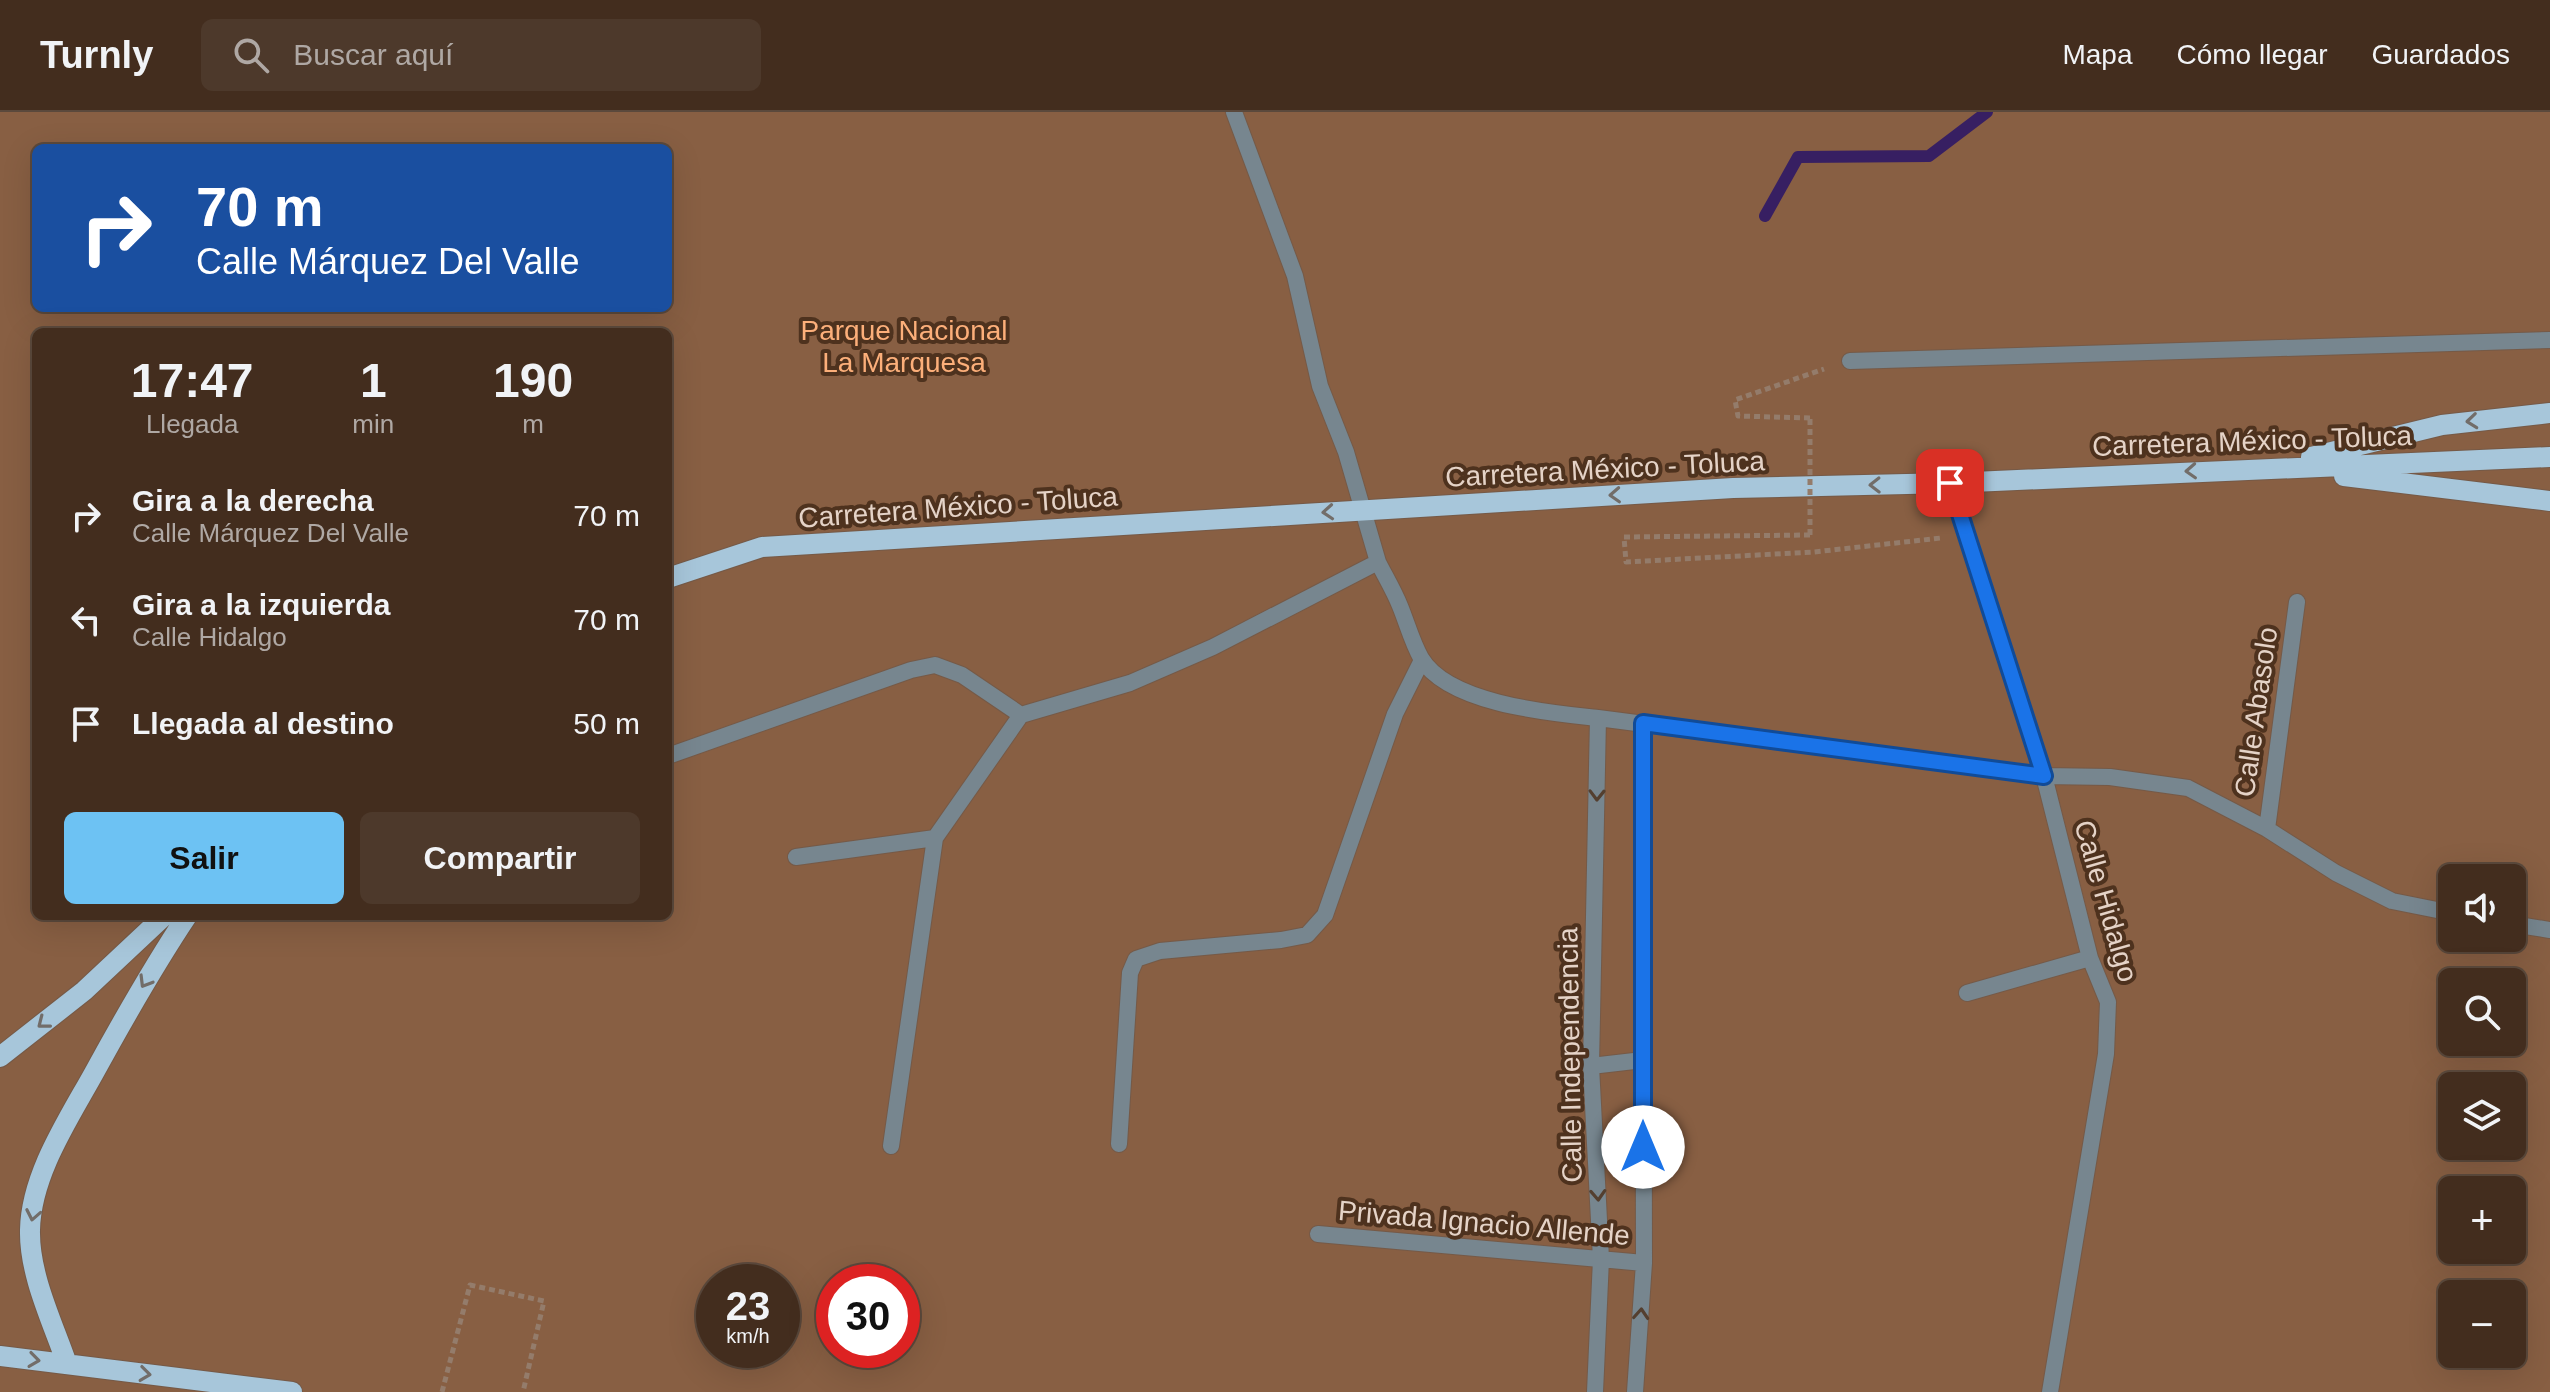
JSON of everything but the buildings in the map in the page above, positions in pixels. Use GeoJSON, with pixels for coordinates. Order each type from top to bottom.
{"type":"FeatureCollection","features":[{"type":"Feature","properties":{"kind":"main road"},"geometry":{"type":"LineString","coordinates":[[2269,468],[2442,425],[2550,413]]}},
{"type":"Feature","properties":{"kind":"main road","name":"Carretera México - Toluca"},"geometry":{"type":"LineString","coordinates":[[672,577],[762,547],[1733,488],[1950,483],[2550,457]]}},
{"type":"Feature","properties":{"kind":"main road"},"geometry":{"type":"LineString","coordinates":[[2269,468],[2550,501]]}},
{"type":"Feature","properties":{"kind":"main road"},"geometry":{"type":"LineString","coordinates":[[0,1057],[84,991],[160,920]]}},
{"type":"Feature","properties":{"kind":"main road"},"geometry":{"type":"LineString","coordinates":[[67,1364],[34,1265],[30,1229],[39,1182],[71,1115],[144,983],[184,920]]}},
{"type":"Feature","properties":{"kind":"main road"},"geometry":{"type":"LineString","coordinates":[[0,1356],[292,1392]]}},
{"type":"Feature","properties":{"kind":"street"},"geometry":{"type":"LineString","coordinates":[[1234,112],[1295,276],[1320,386],[1346,452],[1378,562],[1422,660],[1449,685],[1534,712],[1643,723],[2044,776],[2110,777],[2188,788],[2267,829],[2336,873],[2392,901],[2438,910]]}},
{"type":"Feature","properties":{"kind":"street"},"geometry":{"type":"LineString","coordinates":[[1850,361],[2550,340]]}},
{"type":"Feature","properties":{"kind":"street","name":"Calle Hidalgo"},"geometry":{"type":"LineString","coordinates":[[1950,483],[2044,776],[2090,958],[2108,1002],[2106,1054],[2050,1392]]}},
{"type":"Feature","properties":{"kind":"street"},"geometry":{"type":"LineString","coordinates":[[891,1146],[935,838],[1021,715],[1130,683],[1213,647],[1378,562]]}},
{"type":"Feature","properties":{"kind":"street","name":"Calle Abasolo"},"geometry":{"type":"LineString","coordinates":[[2267,829],[2297,602]]}},
{"type":"Feature","properties":{"kind":"street"},"geometry":{"type":"LineString","coordinates":[[1119,1144],[1130,973],[1136,959],[1160,951],[1307,935],[1325,915],[1395,714],[1422,660]]}},
{"type":"Feature","properties":{"kind":"street"},"geometry":{"type":"LineString","coordinates":[[672,755],[911,670],[935,665],[962,675],[1021,715]]}},
{"type":"Feature","properties":{"kind":"street","name":"Calle Independencia"},"geometry":{"type":"LineString","coordinates":[[1595,1392],[1601,1259],[1591,1066],[1598,718]]}},
{"type":"Feature","properties":{"kind":"street"},"geometry":{"type":"LineString","coordinates":[[1635,1392],[1644,1263],[1643,723]]}},
{"type":"Feature","properties":{"kind":"street"},"geometry":{"type":"LineString","coordinates":[[796,857],[935,838]]}},
{"type":"Feature","properties":{"kind":"street"},"geometry":{"type":"LineString","coordinates":[[2526,926],[2550,930]]}},
{"type":"Feature","properties":{"kind":"street"},"geometry":{"type":"LineString","coordinates":[[1967,993],[2090,958]]}},
{"type":"Feature","properties":{"kind":"street"},"geometry":{"type":"LineString","coordinates":[[1591,1066],[1643,1060]]}},
{"type":"Feature","properties":{"kind":"street","name":"Privada Ignacio Allende"},"geometry":{"type":"LineString","coordinates":[[1318,1234],[1644,1263]]}},
{"type":"Feature","properties":{"kind":"path"},"geometry":{"type":"LineString","coordinates":[[1850,361],[1735,400],[1738,416],[1810,418],[1810,535],[1624,537],[1626,562],[1814,552],[1965,535]]}},
{"type":"Feature","properties":{"kind":"path"},"geometry":{"type":"LineString","coordinates":[[442,1392],[470,1285],[544,1301],[523,1392]]}},
{"type":"Feature","properties":{"kind":"green space","name":"Parque Nacional La Marquesa"},"geometry":{"type":"Polygon","coordinates":[[[0,112],[2550,112],[2550,1392],[0,1392],[0,112]]]}},
{"type":"Feature","properties":{"kind":"waterway"},"geometry":{"type":"LineString","coordinates":[[1765,216],[1798,157],[1929,156],[1987,112]]}},
{"type":"Feature","properties":{"kind":"route"},"geometry":{"type":"LineString","coordinates":[[1643,1147],[1643,723],[2044,776],[1950,483]]}}]}
